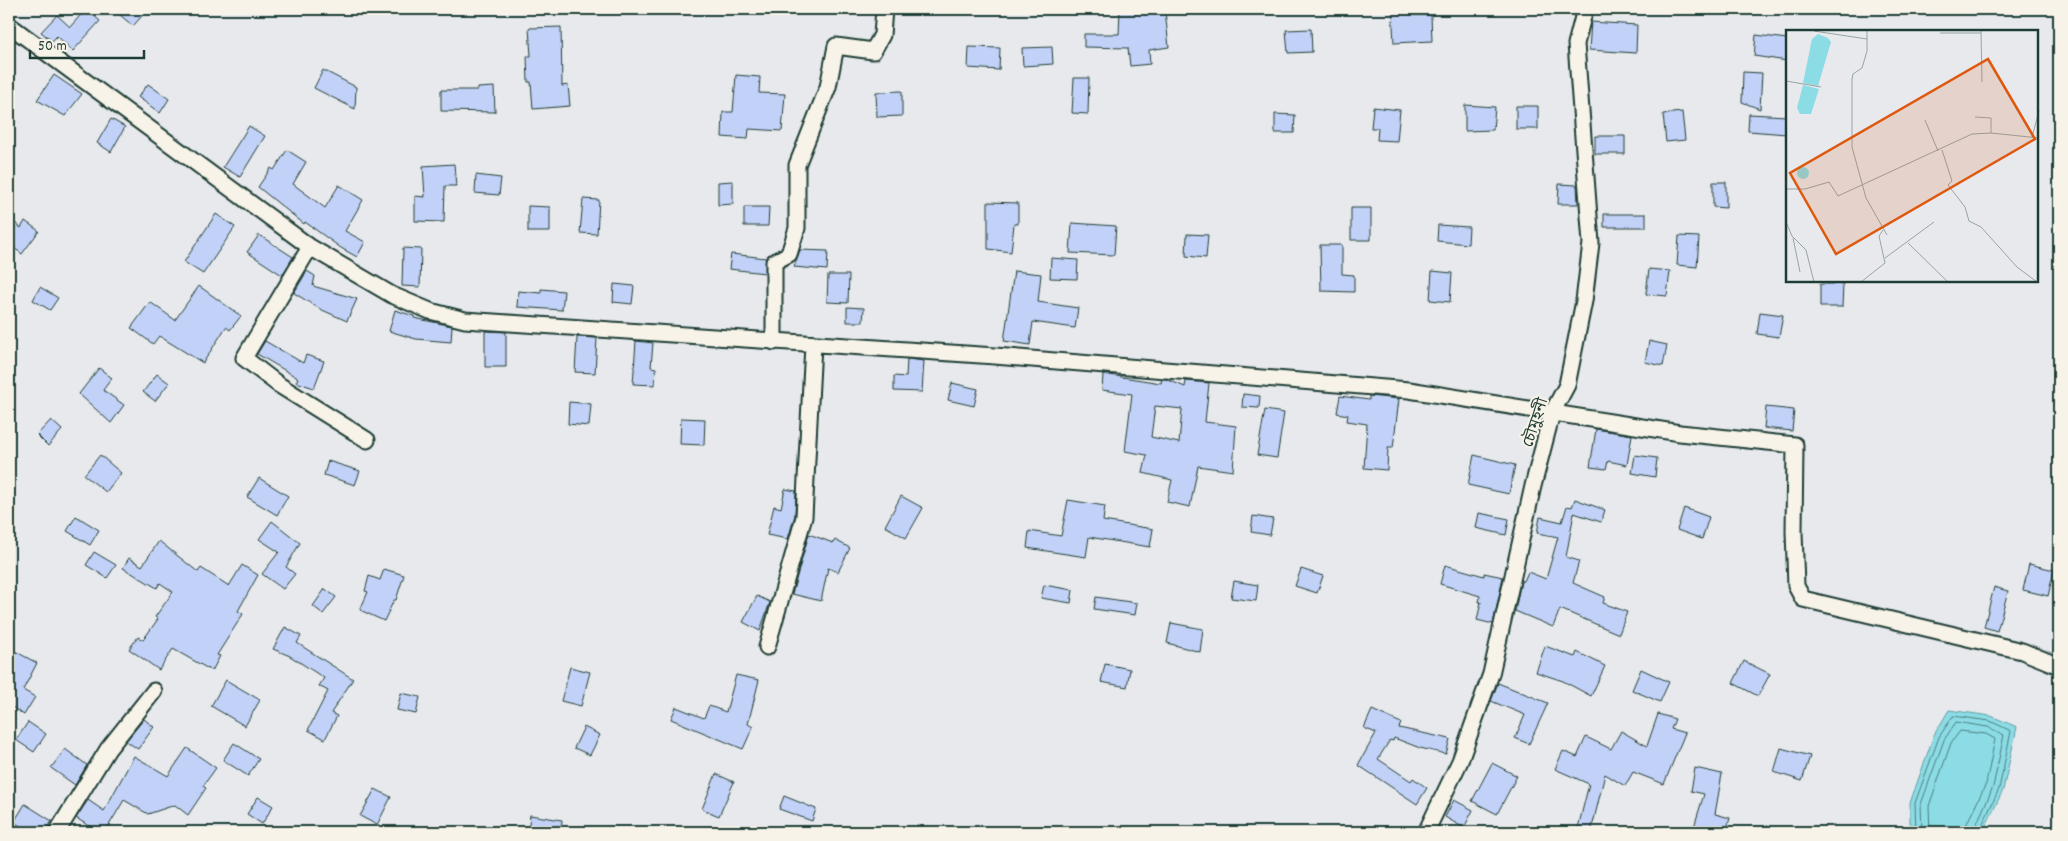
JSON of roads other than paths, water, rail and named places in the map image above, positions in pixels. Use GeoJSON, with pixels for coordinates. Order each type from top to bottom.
{"type":"FeatureCollection","features":[{"type":"Feature","properties":{"kind":"street"},"geometry":{"type":"LineString","coordinates":[[774,342],[774,262],[789,254],[797,228],[798,165],[828,87],[836,46],[873,50],[882,35],[884,9]]}},
{"type":"Feature","properties":{"kind":"street","name":"চৌমুহনী"},"geometry":{"type":"LineString","coordinates":[[1426,832],[1460,761],[1491,674],[1552,413],[1567,385],[1584,301],[1591,243],[1576,44],[1585,9]]}},
{"type":"Feature","properties":{"kind":"street"},"geometry":{"type":"LineString","coordinates":[[10,30],[310,247],[392,295],[430,311],[465,320],[995,356],[1409,390],[1680,433],[1795,445],[1796,586],[1803,599],[2022,650],[2059,666]]}},
{"type":"Feature","properties":{"kind":"street"},"geometry":{"type":"LineString","coordinates":[[310,247],[244,358],[279,385],[367,440]]}},
{"type":"Feature","properties":{"kind":"street"},"geometry":{"type":"LineString","coordinates":[[767,646],[804,517],[813,344]]}},
{"type":"Feature","properties":{"kind":"street"},"geometry":{"type":"LineString","coordinates":[[57,832],[108,750],[154,691]]}},
{"type":"Feature","properties":{"kind":"water"},"geometry":{"type":"Polygon","coordinates":[[[1949,710],[1991,716],[2017,727],[2003,790],[1983,832],[1918,832],[1910,830],[1910,803],[1934,735],[1949,710]]]}}]}
